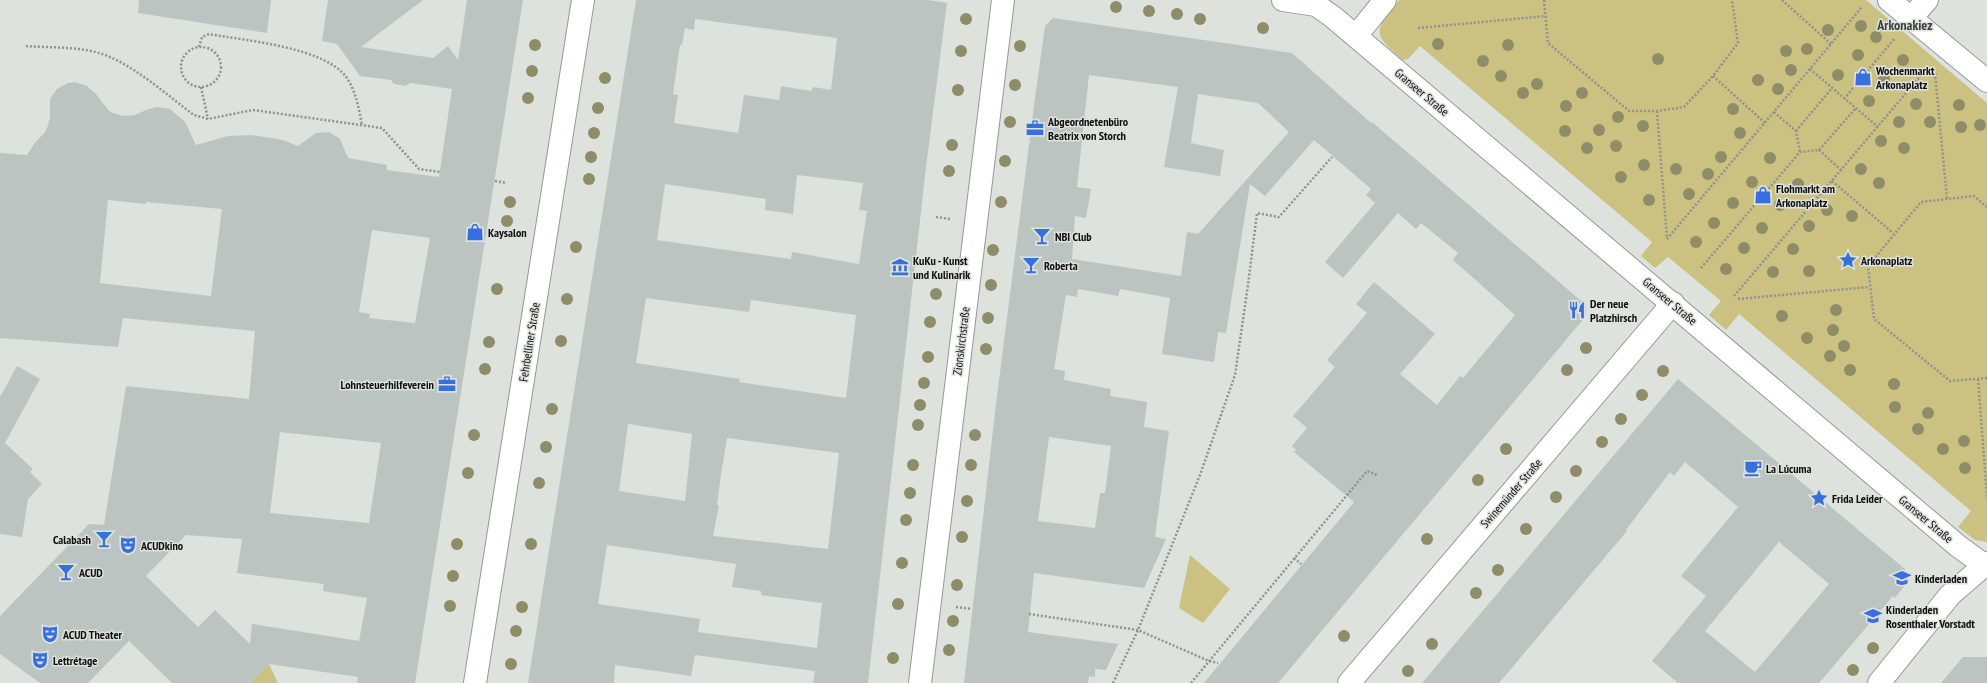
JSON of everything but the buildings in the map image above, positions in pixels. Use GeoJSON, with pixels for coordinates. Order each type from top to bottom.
{"type":"FeatureCollection","features":[{"type":"Feature","properties":{"kind":"street","name":"Fehrbelliner Straße"},"geometry":{"type":"LineString","coordinates":[[475,683],[583,0]]}},
{"type":"Feature","properties":{"kind":"street","name":"Zionskirchstraße"},"geometry":{"type":"LineString","coordinates":[[920,683],[1003,0]]}},
{"type":"Feature","properties":{"kind":"street","name":"Granseer Straße"},"geometry":{"type":"LineString","coordinates":[[1283,0],[1316,5],[1356,36],[1958,546],[1986,565]]}},
{"type":"Feature","properties":{"kind":"street"},"geometry":{"type":"LineString","coordinates":[[1356,36],[1385,0]]}},
{"type":"Feature","properties":{"kind":"street"},"geometry":{"type":"LineString","coordinates":[[1889,0],[1987,81]]}},
{"type":"Feature","properties":{"kind":"street"},"geometry":{"type":"LineString","coordinates":[[1911,18],[1927,0]]}},
{"type":"Feature","properties":{"kind":"street","name":"Swinemünder Straße"},"geometry":{"type":"LineString","coordinates":[[1349,683],[1673,304]]}},
{"type":"Feature","properties":{"kind":"street"},"geometry":{"type":"LineString","coordinates":[[1879,683],[1950,595],[1986,565]]}},
{"type":"Feature","properties":{"kind":"path"},"geometry":{"type":"LineString","coordinates":[[1544,0],[1548,43],[1629,111],[1657,111],[1684,107],[1712,76],[1738,43],[1732,0]]}},
{"type":"Feature","properties":{"kind":"path"},"geometry":{"type":"LineString","coordinates":[[1782,0],[1831,44]]}},
{"type":"Feature","properties":{"kind":"path"},"geometry":{"type":"LineString","coordinates":[[1657,111],[1667,239],[1862,7]]}},
{"type":"Feature","properties":{"kind":"path"},"geometry":{"type":"LineString","coordinates":[[1418,28],[1546,16]]}},
{"type":"Feature","properties":{"kind":"path"},"geometry":{"type":"LineString","coordinates":[[199,47],[202,37],[210,34],[309,53],[325,59],[337,68],[350,84],[358,104],[362,125]]}},
{"type":"Feature","properties":{"kind":"path"},"geometry":{"type":"LineString","coordinates":[[1844,99],[1897,35]]}},
{"type":"Feature","properties":{"kind":"path"},"geometry":{"type":"LineString","coordinates":[[26,46],[86,51],[105,55],[131,67],[194,115],[208,119],[253,110],[382,128],[419,169],[440,172]]}},
{"type":"Feature","properties":{"kind":"path"},"geometry":{"type":"LineString","coordinates":[[199,47],[206,47],[217,54],[222,65],[219,78],[214,83],[201,87],[189,83],[181,71],[183,58],[187,52],[199,47]]}},
{"type":"Feature","properties":{"kind":"path"},"geometry":{"type":"LineString","coordinates":[[1734,296],[1931,64]]}},
{"type":"Feature","properties":{"kind":"path"},"geometry":{"type":"LineString","coordinates":[[1934,67],[1947,199]]}},
{"type":"Feature","properties":{"kind":"path"},"geometry":{"type":"LineString","coordinates":[[1810,69],[1878,127]]}},
{"type":"Feature","properties":{"kind":"path"},"geometry":{"type":"LineString","coordinates":[[1712,76],[1765,122]]}},
{"type":"Feature","properties":{"kind":"path"},"geometry":{"type":"LineString","coordinates":[[201,87],[208,119]]}},
{"type":"Feature","properties":{"kind":"path"},"geometry":{"type":"LineString","coordinates":[[1796,131],[1832,88]]}},
{"type":"Feature","properties":{"kind":"path"},"geometry":{"type":"LineString","coordinates":[[1702,268],[1800,152],[1818,150],[1856,108]]}},
{"type":"Feature","properties":{"kind":"path"},"geometry":{"type":"LineString","coordinates":[[1774,112],[1796,131],[1800,152]]}},
{"type":"Feature","properties":{"kind":"path"},"geometry":{"type":"LineString","coordinates":[[1818,150],[1842,170]]}},
{"type":"Feature","properties":{"kind":"path"},"geometry":{"type":"LineString","coordinates":[[1113,683],[1138,630],[1200,475],[1235,375],[1257,213],[1279,218],[1332,157]]}},
{"type":"Feature","properties":{"kind":"path"},"geometry":{"type":"LineString","coordinates":[[1832,180],[1893,233]]}},
{"type":"Feature","properties":{"kind":"path"},"geometry":{"type":"LineString","coordinates":[[495,181],[507,183]]}},
{"type":"Feature","properties":{"kind":"path"},"geometry":{"type":"LineString","coordinates":[[1987,207],[1974,196],[1921,202],[1893,233],[1868,266],[1869,287],[1874,319],[1950,381],[1987,378]]}},
{"type":"Feature","properties":{"kind":"path"},"geometry":{"type":"LineString","coordinates":[[1738,299],[1869,287]]}},
{"type":"Feature","properties":{"kind":"path"},"geometry":{"type":"LineString","coordinates":[[1978,379],[1987,497]]}},
{"type":"Feature","properties":{"kind":"path"},"geometry":{"type":"LineString","coordinates":[[1191,683],[1367,471],[1377,475]]}},
{"type":"Feature","properties":{"kind":"path"},"geometry":{"type":"LineString","coordinates":[[1294,558],[1302,564]]}},
{"type":"Feature","properties":{"kind":"path"},"geometry":{"type":"LineString","coordinates":[[1029,614],[1138,630],[1209,661],[1218,663]]}},
{"type":"Feature","properties":{"kind":"shaded area","name":"Arkonaplatz"},"geometry":{"type":"Polygon","coordinates":[[[1399,0],[1866,0],[1987,103],[1987,542],[1975,540],[1958,527],[1971,511],[1739,314],[1726,330],[1709,315],[1721,301],[1668,257],[1655,268],[1641,256],[1652,242],[1420,46],[1408,59],[1403,60],[1392,51],[1381,37],[1380,31],[1381,25],[1385,18],[1399,0]]]}},
{"type":"Feature","properties":{"kind":"shaded area"},"geometry":{"type":"Polygon","coordinates":[[[1190,555],[1230,589],[1203,623],[1179,608],[1190,555]]]}},
{"type":"Feature","properties":{"kind":"shaded area"},"geometry":{"type":"Polygon","coordinates":[[[269,664],[278,683],[250,683],[269,664]]]}},
{"type":"Feature","properties":{"kind":"place","name":"Wochenmarkt Arkonaplatz"},"geometry":{"type":"Point","coordinates":[1863,77]}},
{"type":"Feature","properties":{"kind":"place","name":"Abgeordnetenbüro Beatrix von Storch"},"geometry":{"type":"Point","coordinates":[1035,128]}},
{"type":"Feature","properties":{"kind":"place","name":"Flohmarkt am Arkonaplatz"},"geometry":{"type":"Point","coordinates":[1763,195]}},
{"type":"Feature","properties":{"kind":"place","name":"Kaysalon"},"geometry":{"type":"Point","coordinates":[475,232]}},
{"type":"Feature","properties":{"kind":"place","name":"NBI Club"},"geometry":{"type":"Point","coordinates":[1042,236]}},
{"type":"Feature","properties":{"kind":"place","name":"Arkonaplatz"},"geometry":{"type":"Point","coordinates":[1848,260]}},
{"type":"Feature","properties":{"kind":"place","name":"Roberta"},"geometry":{"type":"Point","coordinates":[1031,265]}},
{"type":"Feature","properties":{"kind":"place","name":"KuKu - Kunst und Kulinarik"},"geometry":{"type":"Point","coordinates":[900,267]}},
{"type":"Feature","properties":{"kind":"place","name":"Der neue Platzhirsch"},"geometry":{"type":"Point","coordinates":[1577,310]}},
{"type":"Feature","properties":{"kind":"place","name":"Lohnsteuerhilfeverein"},"geometry":{"type":"Point","coordinates":[447,384]}},
{"type":"Feature","properties":{"kind":"place","name":"La Lúcuma"},"geometry":{"type":"Point","coordinates":[1753,468]}},
{"type":"Feature","properties":{"kind":"place","name":"Frida Leider"},"geometry":{"type":"Point","coordinates":[1819,498]}},
{"type":"Feature","properties":{"kind":"place","name":"Calabash"},"geometry":{"type":"Point","coordinates":[104,539]}},
{"type":"Feature","properties":{"kind":"place","name":"ACUDkino"},"geometry":{"type":"Point","coordinates":[128,545]}},
{"type":"Feature","properties":{"kind":"place","name":"ACUD"},"geometry":{"type":"Point","coordinates":[66,572]}},
{"type":"Feature","properties":{"kind":"place","name":"Kinderladen"},"geometry":{"type":"Point","coordinates":[1902,578]}},
{"type":"Feature","properties":{"kind":"place","name":"Kinderladen Rosenthaler Vorstadt"},"geometry":{"type":"Point","coordinates":[1873,616]}},
{"type":"Feature","properties":{"kind":"place","name":"ACUD Theater"},"geometry":{"type":"Point","coordinates":[50,634]}},
{"type":"Feature","properties":{"kind":"place","name":"Lettrétage"},"geometry":{"type":"Point","coordinates":[40,660]}},
{"type":"Feature","properties":{"kind":"district","name":"Arkonakiez"},"geometry":{"type":"Point","coordinates":[1905,25]}}]}
